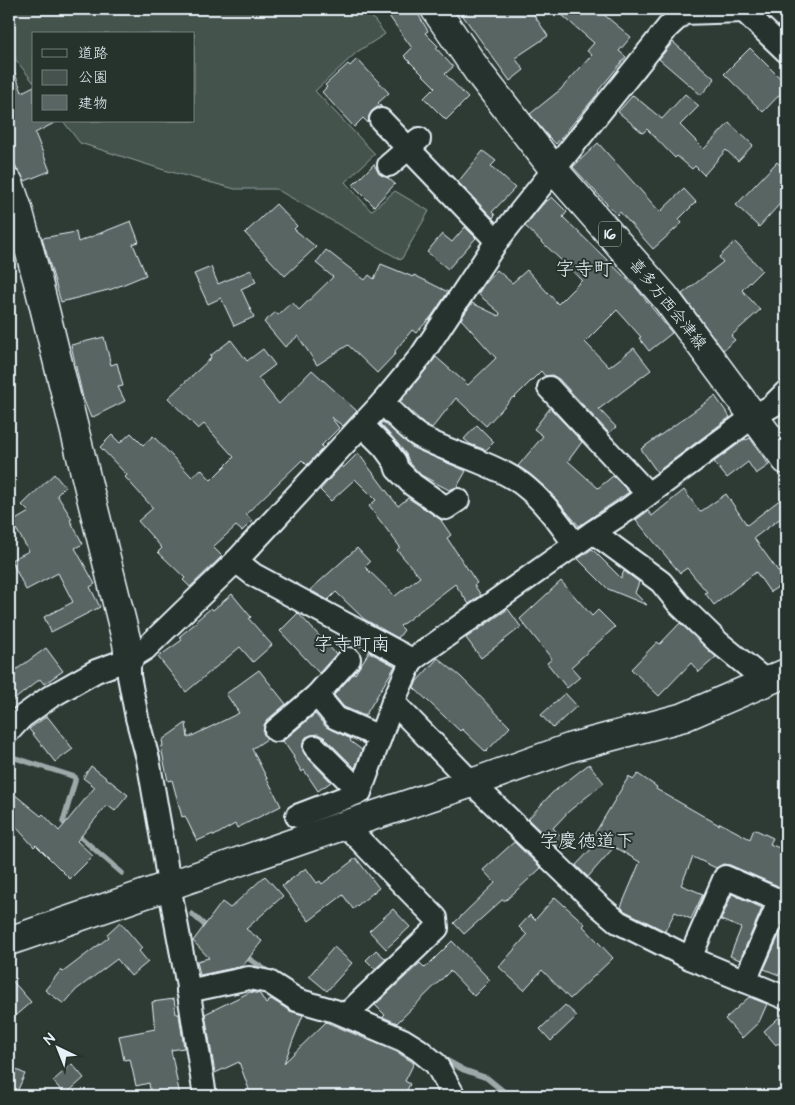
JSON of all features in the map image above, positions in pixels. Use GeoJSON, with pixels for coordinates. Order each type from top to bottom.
{"type":"FeatureCollection","features":[{"type":"Feature","properties":{"kind":"street","name":"喜多方西会津線"},"geometry":{"type":"LineString","coordinates":[[435,9],[479,73],[554,170],[665,297],[786,460]]}},
{"type":"Feature","properties":{"kind":"street"},"geometry":{"type":"LineString","coordinates":[[9,731],[22,718],[50,697],[96,671],[129,659],[145,649],[236,561],[382,403],[421,356],[497,241],[668,27],[683,13],[746,10],[786,51]]}},
{"type":"Feature","properties":{"kind":"street"},"geometry":{"type":"LineString","coordinates":[[380,120],[413,144],[497,241]]}},
{"type":"Feature","properties":{"kind":"street"},"geometry":{"type":"LineString","coordinates":[[389,165],[413,144]]}},
{"type":"Feature","properties":{"kind":"street"},"geometry":{"type":"LineString","coordinates":[[9,184],[18,209],[38,282],[129,659],[129,676],[137,718],[148,759],[164,845],[169,885],[205,1096]]}},
{"type":"Feature","properties":{"kind":"street"},"geometry":{"type":"LineString","coordinates":[[549,388],[648,494]]}},
{"type":"Feature","properties":{"kind":"street"},"geometry":{"type":"LineString","coordinates":[[298,816],[360,792],[393,702],[412,660],[627,510],[754,416],[772,406],[786,392]]}},
{"type":"Feature","properties":{"kind":"street"},"geometry":{"type":"LineString","coordinates":[[382,403],[417,435],[442,447],[487,464],[515,478],[560,523],[575,545]]}},
{"type":"Feature","properties":{"kind":"street"},"geometry":{"type":"LineString","coordinates":[[362,425],[384,447],[395,462],[397,469],[413,485],[446,508],[458,500]]}},
{"type":"Feature","properties":{"kind":"street"},"geometry":{"type":"LineString","coordinates":[[593,532],[661,582],[678,603],[718,642],[777,678]]}},
{"type":"Feature","properties":{"kind":"street"},"geometry":{"type":"LineString","coordinates":[[236,561],[254,575],[412,660]]}},
{"type":"Feature","properties":{"kind":"street"},"geometry":{"type":"LineString","coordinates":[[276,730],[317,695],[349,659]]}},
{"type":"Feature","properties":{"kind":"street"},"geometry":{"type":"LineString","coordinates":[[9,941],[572,747],[684,717],[777,678]]}},
{"type":"Feature","properties":{"kind":"street"},"geometry":{"type":"LineString","coordinates":[[317,695],[336,718],[380,737]]}},
{"type":"Feature","properties":{"kind":"street"},"geometry":{"type":"LineString","coordinates":[[393,702],[472,783],[618,922],[690,958],[786,998]]}},
{"type":"Feature","properties":{"kind":"street"},"geometry":{"type":"LineString","coordinates":[[315,747],[360,792]]}},
{"type":"Feature","properties":{"kind":"street"},"geometry":{"type":"LineString","coordinates":[[344,825],[436,918],[437,928],[346,1015]]}},
{"type":"Feature","properties":{"kind":"street"},"geometry":{"type":"LineString","coordinates":[[690,958],[725,877],[783,904],[745,981]]}},
{"type":"Feature","properties":{"kind":"street"},"geometry":{"type":"LineString","coordinates":[[188,991],[249,978],[260,979],[276,985],[297,1000],[327,1007],[403,1040],[436,1064],[454,1096]]}},
{"type":"Feature","properties":{"kind":"green space"},"geometry":{"type":"Polygon","coordinates":[[[18,9],[366,9],[385,34],[357,52],[315,91],[375,154],[345,182],[371,211],[395,191],[429,211],[401,260],[276,189],[235,189],[164,170],[80,143],[64,122],[195,122],[195,32],[32,32],[32,80],[9,51],[9,16],[18,9]]]}},
{"type":"Feature","properties":{"kind":"building"},"geometry":{"type":"Polygon","coordinates":[[[384,9],[415,9],[428,31],[425,33],[438,46],[436,48],[453,67],[445,74],[468,98],[446,120],[424,98],[435,87],[404,56],[412,48],[384,9]]]}},
{"type":"Feature","properties":{"kind":"building"},"geometry":{"type":"Polygon","coordinates":[[[458,9],[530,9],[548,36],[515,58],[524,70],[510,81],[458,9]]]}},
{"type":"Feature","properties":{"kind":"building"},"geometry":{"type":"Polygon","coordinates":[[[555,9],[597,9],[631,37],[619,51],[626,57],[556,144],[530,114],[560,90],[592,55],[587,51],[594,43],[555,9]]]}},
{"type":"Feature","properties":{"kind":"building"},"geometry":{"type":"Polygon","coordinates":[[[673,42],[715,79],[701,95],[659,59],[673,42]]]}},
{"type":"Feature","properties":{"kind":"building"},"geometry":{"type":"Polygon","coordinates":[[[750,48],[786,84],[786,88],[763,112],[724,74],[750,48]]]}},
{"type":"Feature","properties":{"kind":"building"},"geometry":{"type":"Polygon","coordinates":[[[357,59],[389,93],[378,103],[382,107],[377,107],[372,111],[368,123],[363,118],[354,127],[322,92],[327,87],[325,85],[348,64],[350,66],[357,59]]]}},
{"type":"Feature","properties":{"kind":"building"},"geometry":{"type":"Polygon","coordinates":[[[10,60],[22,92],[32,87],[32,122],[56,122],[35,133],[50,171],[25,181],[17,170],[9,150],[10,60]]]}},
{"type":"Feature","properties":{"kind":"building"},"geometry":{"type":"Polygon","coordinates":[[[685,94],[699,106],[680,125],[704,149],[729,123],[753,145],[738,161],[726,150],[704,175],[695,166],[692,169],[677,156],[675,158],[647,129],[643,133],[618,112],[633,95],[662,119],[685,94]]]}},
{"type":"Feature","properties":{"kind":"building"},"geometry":{"type":"Polygon","coordinates":[[[598,143],[660,212],[684,189],[696,202],[679,219],[682,223],[653,249],[620,212],[617,215],[573,167],[598,143]]]}},
{"type":"Feature","properties":{"kind":"building"},"geometry":{"type":"Polygon","coordinates":[[[483,151],[496,161],[491,166],[515,188],[492,212],[495,215],[493,218],[458,182],[483,151]]]}},
{"type":"Feature","properties":{"kind":"building"},"geometry":{"type":"Polygon","coordinates":[[[777,162],[786,171],[786,197],[759,227],[736,205],[777,162]]]}},
{"type":"Feature","properties":{"kind":"building"},"geometry":{"type":"Polygon","coordinates":[[[374,164],[379,174],[395,184],[374,206],[353,185],[374,164]]]}},
{"type":"Feature","properties":{"kind":"building"},"geometry":{"type":"Polygon","coordinates":[[[552,197],[567,212],[563,217],[637,289],[672,333],[649,351],[639,338],[641,337],[617,310],[585,342],[609,367],[634,348],[651,370],[599,409],[616,427],[609,433],[559,379],[552,375],[545,376],[541,371],[486,426],[456,398],[432,428],[426,425],[400,402],[436,357],[468,385],[496,358],[461,319],[472,303],[499,316],[500,313],[478,294],[497,270],[512,283],[527,270],[558,304],[582,280],[525,226],[542,205],[552,197]]]}},
{"type":"Feature","properties":{"kind":"building"},"geometry":{"type":"Polygon","coordinates":[[[276,204],[297,226],[294,229],[316,247],[285,276],[245,233],[276,204]]]}},
{"type":"Feature","properties":{"kind":"building"},"geometry":{"type":"Polygon","coordinates":[[[131,221],[139,242],[133,244],[146,275],[112,289],[61,302],[42,238],[76,232],[78,242],[131,221]]]}},
{"type":"Feature","properties":{"kind":"building"},"geometry":{"type":"Polygon","coordinates":[[[465,227],[476,238],[448,269],[427,252],[442,234],[452,242],[465,227]]]}},
{"type":"Feature","properties":{"kind":"building"},"geometry":{"type":"Polygon","coordinates":[[[735,242],[762,270],[742,290],[760,310],[731,336],[735,340],[723,350],[682,294],[723,262],[719,257],[735,242]]]}},
{"type":"Feature","properties":{"kind":"building"},"geometry":{"type":"Polygon","coordinates":[[[326,250],[365,280],[369,275],[374,279],[381,264],[413,277],[414,275],[448,292],[431,317],[416,333],[412,330],[395,351],[396,353],[377,373],[348,345],[317,365],[298,336],[285,347],[264,322],[276,312],[278,315],[292,302],[299,310],[333,277],[316,263],[326,250]]]}},
{"type":"Feature","properties":{"kind":"building"},"geometry":{"type":"Polygon","coordinates":[[[211,267],[218,284],[251,270],[256,282],[241,289],[254,317],[234,326],[221,298],[208,304],[194,274],[211,267]]]}},
{"type":"Feature","properties":{"kind":"building"},"geometry":{"type":"Polygon","coordinates":[[[104,337],[111,365],[117,363],[123,386],[118,387],[125,401],[91,418],[83,398],[71,345],[104,337]]]}},
{"type":"Feature","properties":{"kind":"building"},"geometry":{"type":"Polygon","coordinates":[[[231,340],[247,361],[263,349],[275,365],[258,378],[279,404],[312,370],[357,411],[343,426],[331,417],[339,428],[321,446],[323,448],[307,465],[302,460],[246,514],[252,521],[242,531],[236,526],[213,547],[222,556],[190,587],[183,580],[185,578],[158,552],[162,548],[138,521],[153,508],[125,477],[127,475],[100,447],[112,435],[120,443],[131,433],[143,445],[153,436],[192,477],[201,469],[211,480],[234,457],[204,424],[198,429],[168,398],[211,358],[210,356],[231,340]]]}},
{"type":"Feature","properties":{"kind":"building"},"geometry":{"type":"Polygon","coordinates":[[[715,396],[730,417],[657,472],[641,449],[715,396]]]}},
{"type":"Feature","properties":{"kind":"building"},"geometry":{"type":"Polygon","coordinates":[[[550,408],[582,442],[568,461],[598,488],[613,476],[629,492],[579,526],[548,490],[518,466],[543,436],[534,429],[550,408]]]}},
{"type":"Feature","properties":{"kind":"building"},"geometry":{"type":"Polygon","coordinates":[[[383,422],[413,448],[466,471],[457,487],[449,490],[421,475],[409,462],[406,454],[394,439],[380,424],[383,422]]]}},
{"type":"Feature","properties":{"kind":"building"},"geometry":{"type":"Polygon","coordinates":[[[477,425],[494,442],[486,450],[470,444],[464,439],[477,425]]]}},
{"type":"Feature","properties":{"kind":"building"},"geometry":{"type":"Polygon","coordinates":[[[750,438],[769,465],[756,474],[748,462],[727,478],[714,462],[745,439],[750,438]]]}},
{"type":"Feature","properties":{"kind":"building"},"geometry":{"type":"Polygon","coordinates":[[[358,453],[398,506],[408,498],[440,519],[451,535],[447,538],[477,583],[474,585],[481,595],[469,604],[455,584],[400,626],[404,630],[398,638],[364,619],[336,592],[328,600],[310,590],[357,548],[370,562],[365,567],[395,596],[420,577],[397,550],[400,547],[369,506],[376,500],[355,479],[331,501],[320,490],[341,466],[343,468],[358,453]]]}},
{"type":"Feature","properties":{"kind":"building"},"geometry":{"type":"Polygon","coordinates":[[[54,474],[65,487],[57,495],[72,519],[70,520],[83,544],[75,548],[95,584],[90,587],[100,607],[51,632],[44,617],[73,602],[58,573],[26,590],[11,560],[29,551],[12,522],[29,512],[22,505],[54,474]]]}},
{"type":"Feature","properties":{"kind":"building"},"geometry":{"type":"Polygon","coordinates":[[[684,490],[700,512],[726,494],[747,525],[786,495],[786,514],[754,538],[786,582],[770,592],[756,572],[714,605],[705,593],[707,592],[687,568],[680,573],[636,520],[648,511],[652,516],[684,490]]]}},
{"type":"Feature","properties":{"kind":"building"},"geometry":{"type":"Polygon","coordinates":[[[592,549],[621,578],[624,571],[639,582],[635,593],[647,605],[608,589],[578,559],[592,549]]]}},
{"type":"Feature","properties":{"kind":"building"},"geometry":{"type":"Polygon","coordinates":[[[561,581],[592,616],[598,610],[615,627],[571,667],[580,677],[567,688],[547,663],[552,659],[520,619],[561,581]]]}},
{"type":"Feature","properties":{"kind":"building"},"geometry":{"type":"Polygon","coordinates":[[[232,594],[251,617],[249,619],[272,645],[253,662],[240,647],[186,692],[158,657],[182,640],[180,636],[211,608],[213,610],[232,594]]]}},
{"type":"Feature","properties":{"kind":"building"},"geometry":{"type":"Polygon","coordinates":[[[508,609],[521,627],[481,658],[466,638],[508,609]]]}},
{"type":"Feature","properties":{"kind":"building"},"geometry":{"type":"Polygon","coordinates":[[[298,613],[336,654],[319,673],[280,631],[298,613]]]}},
{"type":"Feature","properties":{"kind":"building"},"geometry":{"type":"Polygon","coordinates":[[[680,623],[716,657],[699,672],[691,663],[659,696],[631,669],[657,642],[660,644],[680,623]]]}},
{"type":"Feature","properties":{"kind":"building"},"geometry":{"type":"Polygon","coordinates":[[[46,648],[63,671],[44,684],[40,679],[9,704],[9,675],[46,648]]]}},
{"type":"Feature","properties":{"kind":"building"},"geometry":{"type":"Polygon","coordinates":[[[369,652],[395,666],[365,716],[344,707],[334,695],[355,674],[369,652]]]}},
{"type":"Feature","properties":{"kind":"building"},"geometry":{"type":"Polygon","coordinates":[[[438,658],[461,677],[510,727],[486,752],[462,729],[460,731],[414,688],[417,681],[438,658]]]}},
{"type":"Feature","properties":{"kind":"building"},"geometry":{"type":"Polygon","coordinates":[[[259,670],[286,704],[267,720],[264,725],[263,733],[267,739],[252,749],[281,806],[237,828],[235,824],[214,836],[213,834],[197,841],[185,816],[182,817],[172,780],[168,781],[161,747],[163,746],[162,740],[186,723],[188,738],[239,713],[226,694],[259,670]]]}},
{"type":"Feature","properties":{"kind":"building"},"geometry":{"type":"Polygon","coordinates":[[[565,693],[577,706],[553,728],[541,715],[565,693]]]}},
{"type":"Feature","properties":{"kind":"building"},"geometry":{"type":"Polygon","coordinates":[[[315,714],[326,727],[351,739],[350,741],[362,750],[355,768],[324,737],[318,734],[306,737],[303,743],[303,751],[331,782],[318,791],[304,770],[302,772],[283,741],[315,714]]]}},
{"type":"Feature","properties":{"kind":"building"},"geometry":{"type":"Polygon","coordinates":[[[47,716],[73,749],[55,762],[29,729],[47,716]]]}},
{"type":"Feature","properties":{"kind":"building"},"geometry":{"type":"Polygon","coordinates":[[[589,764],[604,783],[569,811],[553,828],[568,843],[560,850],[528,819],[552,793],[589,764]]]}},
{"type":"Feature","properties":{"kind":"building"},"geometry":{"type":"Polygon","coordinates":[[[91,766],[128,795],[115,811],[107,805],[77,841],[93,856],[70,879],[36,845],[34,847],[9,819],[9,790],[41,816],[43,814],[59,831],[95,787],[83,778],[91,766]]]}},
{"type":"Feature","properties":{"kind":"building"},"geometry":{"type":"Polygon","coordinates":[[[638,774],[657,787],[656,789],[719,825],[720,823],[750,839],[754,829],[773,838],[770,844],[786,851],[786,891],[730,865],[723,864],[716,868],[693,857],[681,885],[703,894],[691,919],[675,912],[665,931],[625,911],[621,907],[640,862],[614,847],[588,877],[576,865],[595,845],[591,840],[629,776],[633,780],[638,774]]]}},
{"type":"Feature","properties":{"kind":"building"},"geometry":{"type":"Polygon","coordinates":[[[514,842],[541,868],[506,900],[502,900],[464,934],[454,923],[495,883],[483,870],[514,842]]]}},
{"type":"Feature","properties":{"kind":"building"},"geometry":{"type":"Polygon","coordinates":[[[356,858],[379,888],[353,909],[343,895],[309,921],[282,886],[306,868],[317,883],[320,881],[322,884],[356,858]]]}},
{"type":"Feature","properties":{"kind":"building"},"geometry":{"type":"Polygon","coordinates":[[[265,876],[283,896],[246,929],[262,941],[243,966],[200,975],[197,961],[209,958],[193,941],[222,902],[230,908],[265,876]]]}},
{"type":"Feature","properties":{"kind":"building"},"geometry":{"type":"Polygon","coordinates":[[[732,894],[762,908],[740,960],[730,956],[741,928],[721,920],[732,894]]]}},
{"type":"Feature","properties":{"kind":"building"},"geometry":{"type":"Polygon","coordinates":[[[555,897],[585,924],[583,926],[613,958],[570,999],[542,970],[524,990],[499,967],[527,935],[519,927],[530,915],[535,920],[555,897]]]}},
{"type":"Feature","properties":{"kind":"building"},"geometry":{"type":"Polygon","coordinates":[[[393,909],[410,927],[386,949],[369,931],[393,909]]]}},
{"type":"Feature","properties":{"kind":"building"},"geometry":{"type":"Polygon","coordinates":[[[786,920],[786,959],[779,975],[764,969],[786,920]]]}},
{"type":"Feature","properties":{"kind":"building"},"geometry":{"type":"Polygon","coordinates":[[[120,922],[142,948],[139,951],[148,962],[131,976],[117,959],[76,990],[64,1004],[45,990],[61,970],[63,972],[109,937],[107,934],[120,922]]]}},
{"type":"Feature","properties":{"kind":"building"},"geometry":{"type":"Polygon","coordinates":[[[452,941],[490,980],[474,996],[450,971],[397,1023],[383,1017],[385,1015],[375,1005],[420,963],[425,968],[452,941]]]}},
{"type":"Feature","properties":{"kind":"building"},"geometry":{"type":"Polygon","coordinates":[[[334,947],[352,963],[327,991],[309,976],[334,947]]]}},
{"type":"Feature","properties":{"kind":"building"},"geometry":{"type":"Polygon","coordinates":[[[376,950],[386,959],[375,969],[366,960],[376,950]]]}},
{"type":"Feature","properties":{"kind":"building"},"geometry":{"type":"Polygon","coordinates":[[[9,977],[31,1002],[9,1021],[9,977]]]}},
{"type":"Feature","properties":{"kind":"building"},"geometry":{"type":"Polygon","coordinates":[[[250,992],[260,994],[266,1004],[271,999],[290,1011],[303,1015],[284,1063],[326,1022],[397,1052],[414,1063],[405,1081],[410,1084],[404,1096],[250,1096],[239,1062],[215,1073],[205,1014],[250,992]]]}},
{"type":"Feature","properties":{"kind":"building"},"geometry":{"type":"Polygon","coordinates":[[[749,997],[767,1004],[759,1022],[742,1038],[725,1019],[749,997]]]}},
{"type":"Feature","properties":{"kind":"building"},"geometry":{"type":"Polygon","coordinates":[[[174,999],[176,1014],[179,1014],[184,1048],[171,1050],[180,1096],[151,1096],[149,1083],[136,1086],[130,1059],[124,1060],[119,1036],[155,1029],[152,1002],[174,999]]]}},
{"type":"Feature","properties":{"kind":"building"},"geometry":{"type":"Polygon","coordinates":[[[565,1005],[577,1016],[551,1041],[540,1029],[565,1005]]]}},
{"type":"Feature","properties":{"kind":"building"},"geometry":{"type":"Polygon","coordinates":[[[786,1011],[786,1052],[778,1043],[776,1045],[764,1031],[786,1011]]]}},
{"type":"Feature","properties":{"kind":"building"},"geometry":{"type":"Polygon","coordinates":[[[72,1064],[84,1078],[65,1095],[53,1081],[72,1064]]]}},
{"type":"Feature","properties":{"kind":"building"},"geometry":{"type":"Polygon","coordinates":[[[9,1066],[25,1074],[15,1096],[9,1096],[9,1066]]]}},
{"type":"Feature","properties":{"kind":"waterway"},"geometry":{"type":"LineString","coordinates":[[9,756],[75,777],[63,822],[122,873]]}},
{"type":"Feature","properties":{"kind":"waterway"},"geometry":{"type":"LineString","coordinates":[[192,914],[209,929]]}},
{"type":"Feature","properties":{"kind":"waterway"},"geometry":{"type":"LineString","coordinates":[[242,954],[270,973]]}},
{"type":"Feature","properties":{"kind":"waterway"},"geometry":{"type":"LineString","coordinates":[[442,1058],[464,1070],[487,1078],[509,1096]]}},
{"type":"Feature","properties":{"kind":"district","name":"字寺町"},"geometry":{"type":"Point","coordinates":[584,269]}},
{"type":"Feature","properties":{"kind":"district","name":"字寺町南"},"geometry":{"type":"Point","coordinates":[352,644]}},
{"type":"Feature","properties":{"kind":"district","name":"字慶徳道下"},"geometry":{"type":"Point","coordinates":[587,841]}}]}
